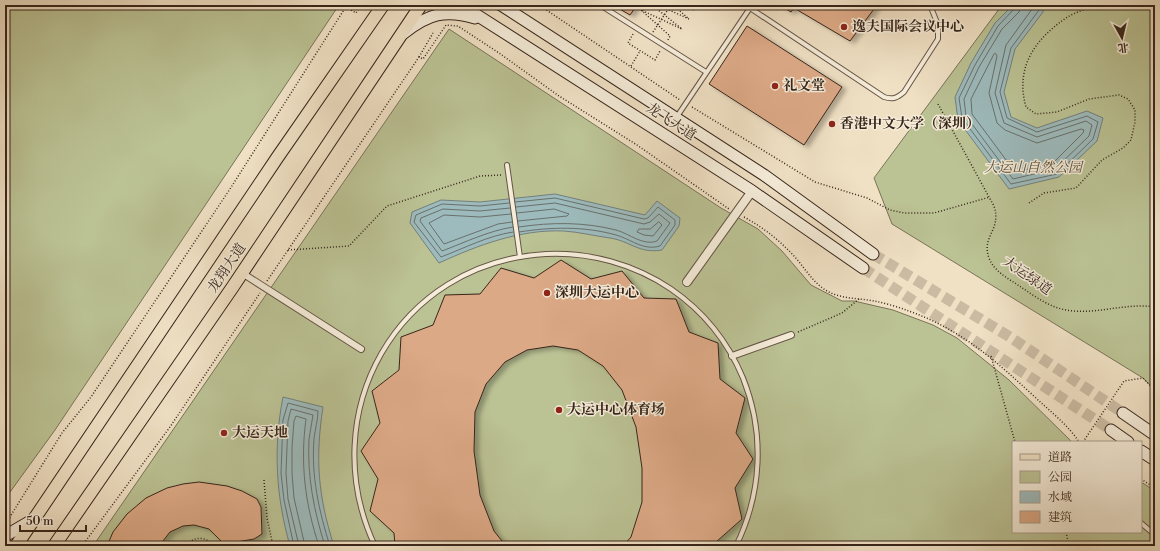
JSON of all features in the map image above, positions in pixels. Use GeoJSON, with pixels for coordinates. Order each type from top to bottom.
{"type":"FeatureCollection","features":[{"type":"Feature","properties":{"kind":"main road","name":"龙翔大道"},"geometry":{"type":"LineString","coordinates":[[16,546],[375,10],[383,5]]}},
{"type":"Feature","properties":{"kind":"main road","name":"龙翔大道"},"geometry":{"type":"LineString","coordinates":[[54,546],[242,273],[421,5]]}},
{"type":"Feature","properties":{"kind":"main road","name":"龙飞大道"},"geometry":{"type":"LineString","coordinates":[[461,5],[752,191],[863,268]]}},
{"type":"Feature","properties":{"kind":"main road","name":"龙飞大道"},"geometry":{"type":"LineString","coordinates":[[501,5],[764,175],[873,254]]}},
{"type":"Feature","properties":{"kind":"main road"},"geometry":{"type":"LineString","coordinates":[[401,36],[428,16],[455,13],[486,21]]}},
{"type":"Feature","properties":{"kind":"main road"},"geometry":{"type":"LineString","coordinates":[[1123,413],[1155,434]]}},
{"type":"Feature","properties":{"kind":"main road"},"geometry":{"type":"LineString","coordinates":[[1111,430],[1127,441]]}},
{"type":"Feature","properties":{"kind":"main road"},"geometry":{"type":"LineString","coordinates":[[1142,452],[1155,460]]}},
{"type":"Feature","properties":{"kind":"main road"},"geometry":{"type":"LineString","coordinates":[[5,536],[35,519]]}},
{"type":"Feature","properties":{"kind":"main road"},"geometry":{"type":"LineString","coordinates":[[60,546],[64,530]]}},
{"type":"Feature","properties":{"kind":"street"},"geometry":{"type":"LineString","coordinates":[[687,282],[752,191]]}},
{"type":"Feature","properties":{"kind":"street"},"geometry":{"type":"LineString","coordinates":[[242,273],[361,349]]}},
{"type":"Feature","properties":{"kind":"street"},"geometry":{"type":"LineString","coordinates":[[732,356],[791,335]]}},
{"type":"Feature","properties":{"kind":"lane"},"geometry":{"type":"LineString","coordinates":[[600,5],[706,72]]}},
{"type":"Feature","properties":{"kind":"lane"},"geometry":{"type":"LineString","coordinates":[[676,118],[751,6],[884,97],[890,99],[898,98],[904,92],[938,39],[938,25],[930,5]]}},
{"type":"Feature","properties":{"kind":"lane"},"geometry":{"type":"LineString","coordinates":[[506,165],[520,257]]}},
{"type":"Feature","properties":{"kind":"lane"},"geometry":{"type":"LineString","coordinates":[[376,546],[359,501],[354,452],[360,403],[379,357],[407,318],[445,287],[473,271],[504,260],[553,254],[586,256],[619,263],[650,276],[678,294],[702,316],[714,328],[732,356],[740,371],[751,402],[755,419],[758,452],[756,480],[752,502],[736,546]]}},
{"type":"Feature","properties":{"kind":"lane"},"geometry":{"type":"LineString","coordinates":[[1142,524],[1155,535]]}},
{"type":"Feature","properties":{"kind":"path"},"geometry":{"type":"LineString","coordinates":[[5,520],[8,520],[62,433],[91,397],[230,189],[346,6],[356,13],[361,5]]}},
{"type":"Feature","properties":{"kind":"path"},"geometry":{"type":"LineString","coordinates":[[539,5],[677,98]]}},
{"type":"Feature","properties":{"kind":"path"},"geometry":{"type":"LineString","coordinates":[[637,28],[628,43],[654,60],[670,36],[640,10],[682,30],[652,5]]}},
{"type":"Feature","properties":{"kind":"path"},"geometry":{"type":"LineString","coordinates":[[650,36],[664,15],[668,10],[672,5],[689,19],[668,10],[658,5]]}},
{"type":"Feature","properties":{"kind":"path"},"geometry":{"type":"LineString","coordinates":[[685,5],[694,10],[690,5]]}},
{"type":"Feature","properties":{"kind":"path"},"geometry":{"type":"LineString","coordinates":[[1029,203],[1044,193],[1076,188],[1102,160],[1123,148],[1131,140],[1135,122],[1135,110],[1128,99],[1119,95],[1089,99],[1075,106],[1057,112],[1036,114],[1026,107],[1022,94],[1024,70],[1029,55],[1039,42],[1066,17],[1097,5]]}},
{"type":"Feature","properties":{"kind":"path"},"geometry":{"type":"LineString","coordinates":[[419,57],[433,33]]}},
{"type":"Feature","properties":{"kind":"path"},"geometry":{"type":"LineString","coordinates":[[631,67],[640,51]]}},
{"type":"Feature","properties":{"kind":"path","name":"大运绿道"},"geometry":{"type":"LineString","coordinates":[[938,104],[990,197],[998,218],[989,237],[988,252],[992,264],[1007,279],[1045,302],[1070,310],[1097,310],[1136,305],[1155,307]]}},
{"type":"Feature","properties":{"kind":"path"},"geometry":{"type":"LineString","coordinates":[[697,110],[815,182],[867,198],[890,210],[904,213],[934,213],[990,197]]}},
{"type":"Feature","properties":{"kind":"path"},"geometry":{"type":"LineString","coordinates":[[288,250],[349,246],[387,206],[480,176],[508,174]]}},
{"type":"Feature","properties":{"kind":"path"},"geometry":{"type":"LineString","coordinates":[[791,335],[842,313],[859,299]]}},
{"type":"Feature","properties":{"kind":"path"},"geometry":{"type":"LineString","coordinates":[[991,356],[1015,441]]}},
{"type":"Feature","properties":{"kind":"path"},"geometry":{"type":"LineString","coordinates":[[1084,441],[1124,381],[1143,378],[1155,391]]}},
{"type":"Feature","properties":{"kind":"path"},"geometry":{"type":"LineString","coordinates":[[264,480],[267,518],[273,546]]}},
{"type":"Feature","properties":{"kind":"path"},"geometry":{"type":"LineString","coordinates":[[1142,480],[1155,488]]}},
{"type":"Feature","properties":{"kind":"path"},"geometry":{"type":"LineString","coordinates":[[1066,533],[1069,546]]}},
{"type":"Feature","properties":{"kind":"path"},"geometry":{"type":"LineString","coordinates":[[185,546],[191,540],[200,538],[209,541],[214,546]]}},
{"type":"Feature","properties":{"kind":"path"},"geometry":{"type":"LineString","coordinates":[[253,546],[272,543]]}},
{"type":"Feature","properties":{"kind":"green space"},"geometry":{"type":"Polygon","coordinates":[[[5,5],[339,5],[55,430],[5,499],[5,5]]]}},
{"type":"Feature","properties":{"kind":"green space","name":"大运山自然公园"},"geometry":{"type":"Polygon","coordinates":[[[1002,5],[1155,5],[1155,390],[1143,378],[892,224],[874,178],[1002,5]]]}},
{"type":"Feature","properties":{"kind":"green space","name":"深圳大运中心"},"geometry":{"type":"Polygon","coordinates":[[[449,29],[721,208],[758,229],[782,251],[811,285],[842,301],[854,301],[893,310],[933,325],[957,338],[1009,380],[1071,441],[1012,441],[1012,533],[1142,533],[1142,483],[1155,491],[1155,546],[93,546],[449,29]]]}},
{"type":"Feature","properties":{"kind":"water"},"geometry":{"type":"Polygon","coordinates":[[[1013,5],[1044,5],[1043,12],[1015,49],[1004,92],[1011,117],[1037,128],[1087,111],[1103,118],[1097,141],[1059,177],[1009,189],[958,120],[955,97],[971,63],[995,23],[1013,5]]]}},
{"type":"Feature","properties":{"kind":"water"},"geometry":{"type":"Polygon","coordinates":[[[555,194],[645,215],[657,201],[680,218],[679,226],[662,250],[654,251],[641,249],[617,240],[581,233],[548,231],[516,236],[484,244],[439,263],[410,223],[412,212],[441,200],[480,202],[555,194]]]}},
{"type":"Feature","properties":{"kind":"water"},"geometry":{"type":"Polygon","coordinates":[[[283,397],[323,407],[319,444],[321,494],[334,546],[290,546],[285,528],[279,491],[277,454],[283,397]]]}},
{"type":"Feature","properties":{"kind":"building"},"geometry":{"type":"Polygon","coordinates":[[[613,5],[637,5],[630,15],[613,5]]]}},
{"type":"Feature","properties":{"kind":"building","name":"逸夫国际会议中心"},"geometry":{"type":"Polygon","coordinates":[[[780,5],[877,5],[850,41],[794,8],[791,12],[780,5]]]}},
{"type":"Feature","properties":{"kind":"building","name":"礼文堂"},"geometry":{"type":"Polygon","coordinates":[[[747,26],[842,87],[804,145],[709,84],[747,26]]]}},
{"type":"Feature","properties":{"kind":"building","name":"大运中心体育场"},"geometry":{"type":"Polygon","coordinates":[[[561,260],[591,279],[622,271],[644,298],[676,299],[689,332],[718,343],[720,379],[745,398],[736,433],[753,459],[735,488],[742,519],[716,542],[715,546],[623,546],[631,537],[642,502],[642,468],[636,427],[622,390],[603,366],[578,350],[553,346],[527,350],[505,362],[486,384],[475,412],[474,451],[480,495],[494,531],[506,546],[395,546],[394,533],[370,511],[378,479],[361,451],[380,423],[372,391],[399,370],[401,337],[433,325],[445,295],[480,294],[501,268],[534,278],[561,260]]]}},
{"type":"Feature","properties":{"kind":"building"},"geometry":{"type":"Polygon","coordinates":[[[199,482],[227,486],[242,491],[257,499],[261,507],[262,534],[254,539],[224,544],[209,529],[194,525],[183,526],[170,532],[159,546],[107,546],[113,532],[127,514],[146,498],[167,488],[199,482]]]}},
{"type":"Feature","properties":{"kind":"tunnel"},"geometry":{"type":"LineString","coordinates":[[873,254],[1010,337],[1123,413]]}},
{"type":"Feature","properties":{"kind":"tunnel"},"geometry":{"type":"LineString","coordinates":[[863,268],[1111,430]]}},
{"type":"Feature","properties":{"kind":"place","name":"逸夫国际会议中心"},"geometry":{"type":"Point","coordinates":[844,27]}},
{"type":"Feature","properties":{"kind":"place","name":"礼文堂"},"geometry":{"type":"Point","coordinates":[775,86]}},
{"type":"Feature","properties":{"kind":"place","name":"香港中文大学（深圳）"},"geometry":{"type":"Point","coordinates":[832,124]}},
{"type":"Feature","properties":{"kind":"place","name":"深圳大运中心"},"geometry":{"type":"Point","coordinates":[547,293]}},
{"type":"Feature","properties":{"kind":"place","name":"大运中心体育场"},"geometry":{"type":"Point","coordinates":[559,410]}},
{"type":"Feature","properties":{"kind":"place","name":"大运天地"},"geometry":{"type":"Point","coordinates":[224,433]}}]}
